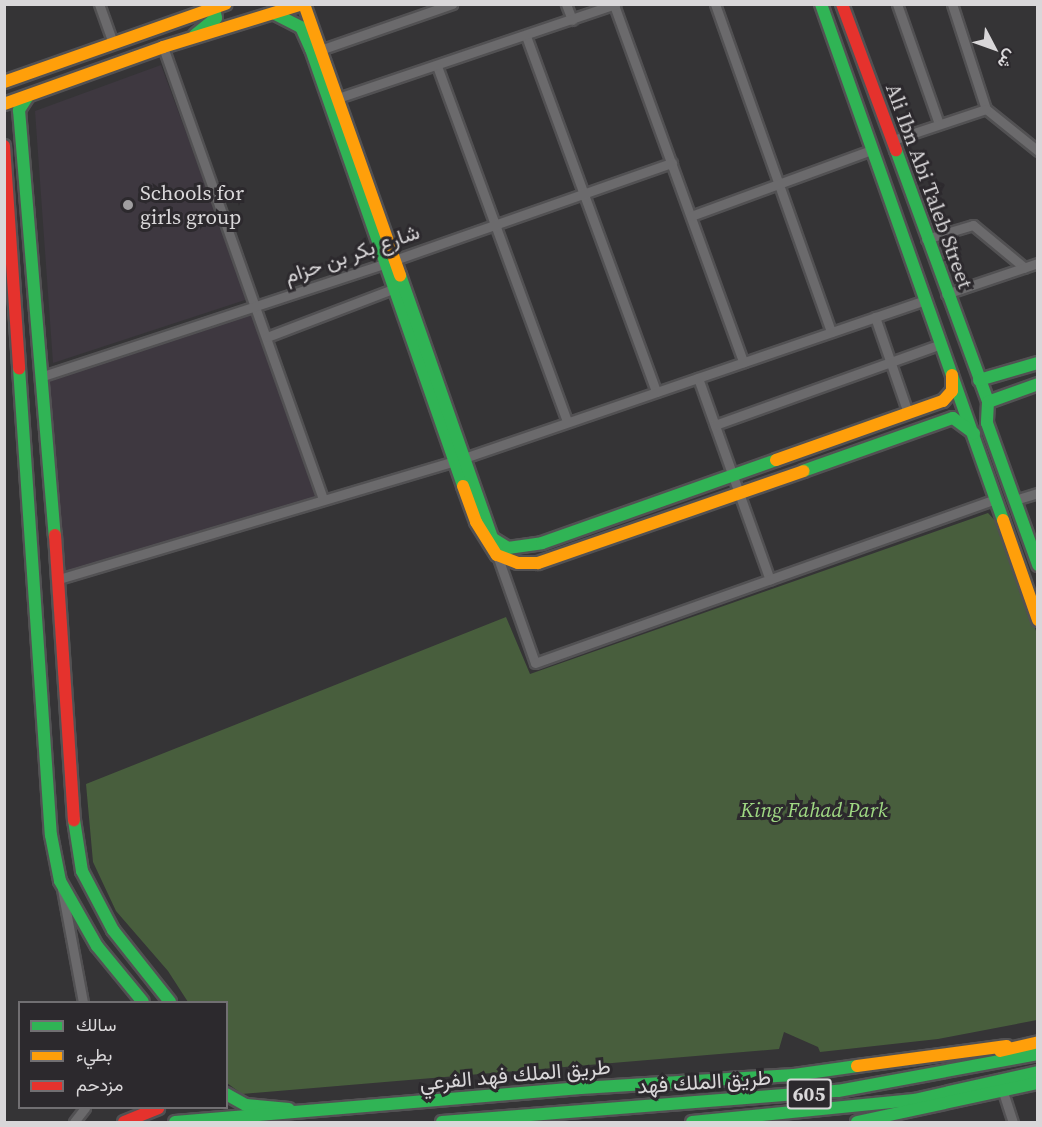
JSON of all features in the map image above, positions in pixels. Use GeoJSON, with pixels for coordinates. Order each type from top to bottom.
{"type":"FeatureCollection","features":[{"type":"Feature","properties":{"kind":"main road"},"geometry":{"type":"LineString","coordinates":[[4,104],[163,47],[304,4],[338,99],[390,261],[395,288],[459,459],[492,538],[508,548],[542,543],[943,401],[952,390],[952,375]]}},
{"type":"Feature","properties":{"kind":"main road"},"geometry":{"type":"LineString","coordinates":[[821,4],[1038,620]]}},
{"type":"Feature","properties":{"kind":"main road","name":"Ali Ibn Abi Taleb Street"},"geometry":{"type":"LineString","coordinates":[[842,4],[893,140],[946,294],[988,402]]}},
{"type":"Feature","properties":{"kind":"main road"},"geometry":{"type":"LineString","coordinates":[[4,82],[218,6],[216,18],[190,39]]}},
{"type":"Feature","properties":{"kind":"main road"},"geometry":{"type":"LineString","coordinates":[[275,14],[301,27],[311,49],[390,261],[459,459],[476,522],[497,555],[518,563],[538,563],[953,418],[974,433]]}},
{"type":"Feature","properties":{"kind":"main road"},"geometry":{"type":"LineString","coordinates":[[28,96],[19,110],[59,579],[69,790],[77,854],[82,871],[113,930],[169,1001]]}},
{"type":"Feature","properties":{"kind":"main road"},"geometry":{"type":"LineString","coordinates":[[4,146],[51,835],[60,881],[97,946],[142,1001]]}},
{"type":"Feature","properties":{"kind":"main road"},"geometry":{"type":"LineString","coordinates":[[979,380],[1038,363]]}},
{"type":"Feature","properties":{"kind":"main road"},"geometry":{"type":"LineString","coordinates":[[1038,384],[988,402],[987,423],[1038,565]]}},
{"type":"Feature","properties":{"kind":"main road"},"geometry":{"type":"LineString","coordinates":[[838,1091],[1038,1042]]}},
{"type":"Feature","properties":{"kind":"main road","name":"طريق الملك فهد الفرعي"},"geometry":{"type":"LineString","coordinates":[[182,1122],[262,1119],[581,1088],[794,1075],[1038,1042]]}},
{"type":"Feature","properties":{"kind":"main road","name":"طريق الملك فهد"},"geometry":{"type":"LineString","coordinates":[[442,1122],[838,1091],[1038,1054]]}},
{"type":"Feature","properties":{"kind":"main road","name":"طريق الملك فهد"},"geometry":{"type":"LineString","coordinates":[[692,1122],[914,1100],[1038,1072]]}},
{"type":"Feature","properties":{"kind":"main road"},"geometry":{"type":"LineString","coordinates":[[789,1114],[902,1110],[1001,1092],[1038,1078]]}},
{"type":"Feature","properties":{"kind":"main road"},"geometry":{"type":"LineString","coordinates":[[857,1122],[1038,1083]]}},
{"type":"Feature","properties":{"kind":"main road"},"geometry":{"type":"LineString","coordinates":[[228,1095],[246,1105],[317,1112]]}},
{"type":"Feature","properties":{"kind":"main road"},"geometry":{"type":"LineString","coordinates":[[124,1122],[147,1115],[155,1109]]}},
{"type":"Feature","properties":{"kind":"street"},"geometry":{"type":"LineString","coordinates":[[99,4],[113,43]]}},
{"type":"Feature","properties":{"kind":"street"},"geometry":{"type":"LineString","coordinates":[[320,50],[452,4]]}},
{"type":"Feature","properties":{"kind":"street"},"geometry":{"type":"LineString","coordinates":[[566,4],[572,20]]}},
{"type":"Feature","properties":{"kind":"street"},"geometry":{"type":"LineString","coordinates":[[715,4],[831,332]]}},
{"type":"Feature","properties":{"kind":"street"},"geometry":{"type":"LineString","coordinates":[[897,4],[939,124]]}},
{"type":"Feature","properties":{"kind":"street"},"geometry":{"type":"LineString","coordinates":[[952,4],[986,109],[1038,151]]}},
{"type":"Feature","properties":{"kind":"street"},"geometry":{"type":"LineString","coordinates":[[338,99],[615,5],[743,362]]}},
{"type":"Feature","properties":{"kind":"street"},"geometry":{"type":"LineString","coordinates":[[526,36],[586,193],[656,392]]}},
{"type":"Feature","properties":{"kind":"street"},"geometry":{"type":"LineString","coordinates":[[163,47],[257,305],[322,500]]}},
{"type":"Feature","properties":{"kind":"street"},"geometry":{"type":"LineString","coordinates":[[437,66],[567,422]]}},
{"type":"Feature","properties":{"kind":"street"},"geometry":{"type":"LineString","coordinates":[[893,140],[986,109]]}},
{"type":"Feature","properties":{"kind":"street"},"geometry":{"type":"LineString","coordinates":[[691,216],[871,150]]}},
{"type":"Feature","properties":{"kind":"street","name":"شارع بكر بن حزام"},"geometry":{"type":"LineString","coordinates":[[43,376],[390,261],[672,163]]}},
{"type":"Feature","properties":{"kind":"street"},"geometry":{"type":"LineString","coordinates":[[926,239],[974,225],[1025,268]]}},
{"type":"Feature","properties":{"kind":"street"},"geometry":{"type":"LineString","coordinates":[[946,294],[1038,263]]}},
{"type":"Feature","properties":{"kind":"street"},"geometry":{"type":"LineString","coordinates":[[267,337],[395,288]]}},
{"type":"Feature","properties":{"kind":"street"},"geometry":{"type":"LineString","coordinates":[[59,579],[459,459],[925,300]]}},
{"type":"Feature","properties":{"kind":"street"},"geometry":{"type":"LineString","coordinates":[[876,317],[908,413]]}},
{"type":"Feature","properties":{"kind":"street"},"geometry":{"type":"LineString","coordinates":[[715,425],[892,364],[940,344]]}},
{"type":"Feature","properties":{"kind":"street"},"geometry":{"type":"LineString","coordinates":[[698,378],[733,475],[737,493],[770,580]]}},
{"type":"Feature","properties":{"kind":"street"},"geometry":{"type":"LineString","coordinates":[[1015,501],[1038,492]]}},
{"type":"Feature","properties":{"kind":"street"},"geometry":{"type":"LineString","coordinates":[[497,555],[535,663],[996,499]]}},
{"type":"Feature","properties":{"kind":"street"},"geometry":{"type":"LineString","coordinates":[[60,881],[83,1001]]}},
{"type":"Feature","properties":{"kind":"street"},"geometry":{"type":"LineString","coordinates":[[1001,1092],[1013,1122]]}},
{"type":"Feature","properties":{"kind":"street"},"geometry":{"type":"LineString","coordinates":[[74,1122],[84,1109]]}},
{"type":"Feature","properties":{"kind":"shaded area","name":"Schools for girls group"},"geometry":{"type":"Polygon","coordinates":[[[161,65],[248,299],[53,363],[35,111],[161,65]]]}},
{"type":"Feature","properties":{"kind":"shaded area"},"geometry":{"type":"Polygon","coordinates":[[[257,305],[323,500],[59,579],[43,376],[257,305]]]}},
{"type":"Feature","properties":{"kind":"green space","name":"King Fahad Park"},"geometry":{"type":"Polygon","coordinates":[[[988,513],[1001,527],[1037,634],[1037,1020],[938,1039],[820,1052],[818,1047],[784,1032],[779,1049],[242,1094],[228,1084],[228,1001],[187,1001],[168,971],[116,911],[93,862],[86,784],[506,617],[530,674],[988,513]]]}},
{"type":"Feature","properties":{"kind":"traffic: fast"},"geometry":{"type":"LineString","coordinates":[[195,35],[216,18],[213,4]]}},
{"type":"Feature","properties":{"kind":"traffic: fast"},"geometry":{"type":"LineString","coordinates":[[821,4],[1003,520]]}},
{"type":"Feature","properties":{"kind":"traffic: fast"},"geometry":{"type":"LineString","coordinates":[[275,14],[301,27],[311,49],[463,486]]}},
{"type":"Feature","properties":{"kind":"traffic: fast"},"geometry":{"type":"LineString","coordinates":[[28,96],[19,110],[55,535]]}},
{"type":"Feature","properties":{"kind":"traffic: fast"},"geometry":{"type":"LineString","coordinates":[[896,150],[988,402],[987,423],[1038,565]]}},
{"type":"Feature","properties":{"kind":"traffic: fast"},"geometry":{"type":"LineString","coordinates":[[400,275],[492,538],[508,548],[542,543],[776,460]]}},
{"type":"Feature","properties":{"kind":"traffic: fast"},"geometry":{"type":"LineString","coordinates":[[979,380],[1038,363]]}},
{"type":"Feature","properties":{"kind":"traffic: fast"},"geometry":{"type":"LineString","coordinates":[[19,368],[51,835],[60,881],[97,946],[142,1001]]}},
{"type":"Feature","properties":{"kind":"traffic: fast"},"geometry":{"type":"LineString","coordinates":[[988,402],[1038,384]]}},
{"type":"Feature","properties":{"kind":"traffic: fast"},"geometry":{"type":"LineString","coordinates":[[803,471],[953,418],[974,433]]}},
{"type":"Feature","properties":{"kind":"traffic: fast"},"geometry":{"type":"LineString","coordinates":[[74,820],[82,871],[113,930],[169,1001]]}},
{"type":"Feature","properties":{"kind":"traffic: fast"},"geometry":{"type":"LineString","coordinates":[[442,1122],[838,1091],[1038,1054]]}},
{"type":"Feature","properties":{"kind":"traffic: fast"},"geometry":{"type":"LineString","coordinates":[[175,1122],[581,1088],[794,1075],[857,1066]]}},
{"type":"Feature","properties":{"kind":"traffic: fast"},"geometry":{"type":"LineString","coordinates":[[692,1122],[914,1100],[1038,1072]]}},
{"type":"Feature","properties":{"kind":"traffic: fast"},"geometry":{"type":"LineString","coordinates":[[857,1122],[1038,1083]]}},
{"type":"Feature","properties":{"kind":"traffic: fast"},"geometry":{"type":"LineString","coordinates":[[228,1095],[246,1105],[289,1109]]}},
{"type":"Feature","properties":{"kind":"traffic: slow"},"geometry":{"type":"LineString","coordinates":[[4,82],[226,4]]}},
{"type":"Feature","properties":{"kind":"traffic: slow"},"geometry":{"type":"LineString","coordinates":[[4,104],[163,47],[303,4]]}},
{"type":"Feature","properties":{"kind":"traffic: slow"},"geometry":{"type":"LineString","coordinates":[[304,4],[400,275]]}},
{"type":"Feature","properties":{"kind":"traffic: slow"},"geometry":{"type":"LineString","coordinates":[[776,460],[943,401],[952,391],[952,375]]}},
{"type":"Feature","properties":{"kind":"traffic: slow"},"geometry":{"type":"LineString","coordinates":[[463,486],[476,522],[497,555],[518,563],[538,563],[803,471]]}},
{"type":"Feature","properties":{"kind":"traffic: slow"},"geometry":{"type":"LineString","coordinates":[[1003,520],[1038,620]]}},
{"type":"Feature","properties":{"kind":"traffic: slow"},"geometry":{"type":"LineString","coordinates":[[1000,1051],[1038,1042]]}},
{"type":"Feature","properties":{"kind":"traffic: slow"},"geometry":{"type":"LineString","coordinates":[[857,1066],[1007,1046]]}},
{"type":"Feature","properties":{"kind":"traffic: jam"},"geometry":{"type":"LineString","coordinates":[[842,4],[896,150]]}},
{"type":"Feature","properties":{"kind":"traffic: jam"},"geometry":{"type":"LineString","coordinates":[[4,146],[19,368]]}},
{"type":"Feature","properties":{"kind":"traffic: jam"},"geometry":{"type":"LineString","coordinates":[[55,535],[74,820]]}},
{"type":"Feature","properties":{"kind":"traffic: jam"},"geometry":{"type":"LineString","coordinates":[[124,1122],[156,1109]]}},
{"type":"Feature","properties":{"kind":"place","name":"Schools for girls group"},"geometry":{"type":"Point","coordinates":[128,205]}}]}
